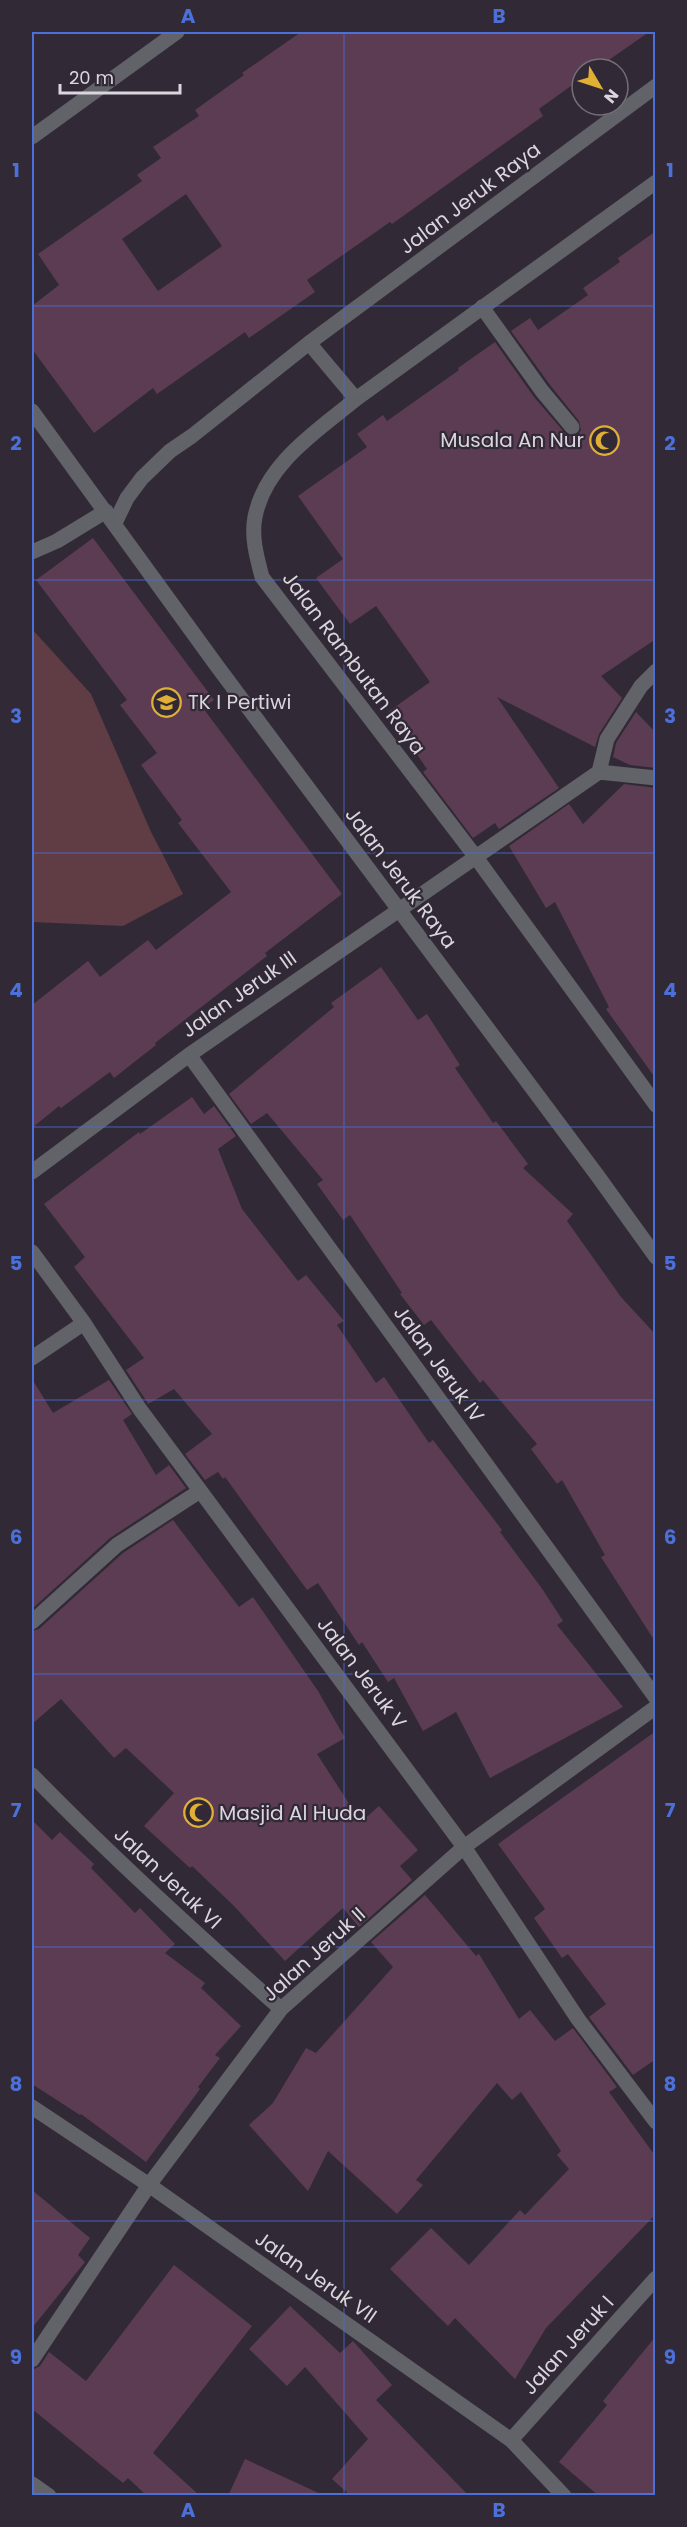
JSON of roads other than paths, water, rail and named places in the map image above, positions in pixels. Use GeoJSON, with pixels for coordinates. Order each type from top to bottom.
{"type":"FeatureCollection","features":[{"type":"Feature","properties":{"kind":"street"},"geometry":{"type":"LineString","coordinates":[[32,137],[177,32]]}},
{"type":"Feature","properties":{"kind":"street","name":"Jalan Jeruk Raya"},"geometry":{"type":"LineString","coordinates":[[110,517],[170,451],[309,343],[656,86]]}},
{"type":"Feature","properties":{"kind":"street","name":"Jalan Rambutan Raya"},"geometry":{"type":"LineString","coordinates":[[656,182],[356,399],[282,462],[266,488],[255,518],[255,552],[262,577],[475,856],[656,1105]]}},
{"type":"Feature","properties":{"kind":"street"},"geometry":{"type":"LineString","coordinates":[[482,307],[542,391],[572,427]]}},
{"type":"Feature","properties":{"kind":"street"},"geometry":{"type":"LineString","coordinates":[[309,343],[356,399]]}},
{"type":"Feature","properties":{"kind":"street","name":"Jalan Jeruk Raya"},"geometry":{"type":"LineString","coordinates":[[32,411],[224,676],[590,1165],[656,1257]]}},
{"type":"Feature","properties":{"kind":"street"},"geometry":{"type":"LineString","coordinates":[[32,552],[110,517]]}},
{"type":"Feature","properties":{"kind":"street"},"geometry":{"type":"LineString","coordinates":[[656,671],[641,686],[607,739],[599,772],[656,778]]}},
{"type":"Feature","properties":{"kind":"street","name":"Jalan Jeruk III"},"geometry":{"type":"LineString","coordinates":[[32,1173],[189,1055],[599,772]]}},
{"type":"Feature","properties":{"kind":"street","name":"Jalan Jeruk IV"},"geometry":{"type":"LineString","coordinates":[[189,1055],[656,1698]]}},
{"type":"Feature","properties":{"kind":"street","name":"Jalan Jeruk V"},"geometry":{"type":"LineString","coordinates":[[32,1252],[84,1323],[139,1408],[464,1847],[578,2019],[656,2122]]}},
{"type":"Feature","properties":{"kind":"street"},"geometry":{"type":"LineString","coordinates":[[32,1358],[84,1323]]}},
{"type":"Feature","properties":{"kind":"street"},"geometry":{"type":"LineString","coordinates":[[32,1622],[117,1545],[201,1491]]}},
{"type":"Feature","properties":{"kind":"street","name":"Jalan Jeruk II"},"geometry":{"type":"LineString","coordinates":[[32,2360],[149,2185],[280,2009],[464,1847],[656,1707]]}},
{"type":"Feature","properties":{"kind":"street","name":"Jalan Jeruk VI"},"geometry":{"type":"LineString","coordinates":[[32,1775],[165,1905],[280,2009]]}},
{"type":"Feature","properties":{"kind":"street","name":"Jalan Jeruk VII"},"geometry":{"type":"LineString","coordinates":[[32,2107],[149,2185],[511,2440],[564,2496]]}},
{"type":"Feature","properties":{"kind":"street","name":"Jalan Jeruk I"},"geometry":{"type":"LineString","coordinates":[[511,2440],[656,2278]]}},
{"type":"Feature","properties":{"kind":"street"},"geometry":{"type":"LineString","coordinates":[[32,2484],[49,2496]]}},
{"type":"Feature","properties":{"kind":"place","name":"Musala An Nur"},"geometry":{"type":"Point","coordinates":[605,440]}},
{"type":"Feature","properties":{"kind":"place","name":"TK I Pertiwi"},"geometry":{"type":"Point","coordinates":[167,702]}},
{"type":"Feature","properties":{"kind":"place","name":"Masjid Al Huda"},"geometry":{"type":"Point","coordinates":[198,1813]}}]}
